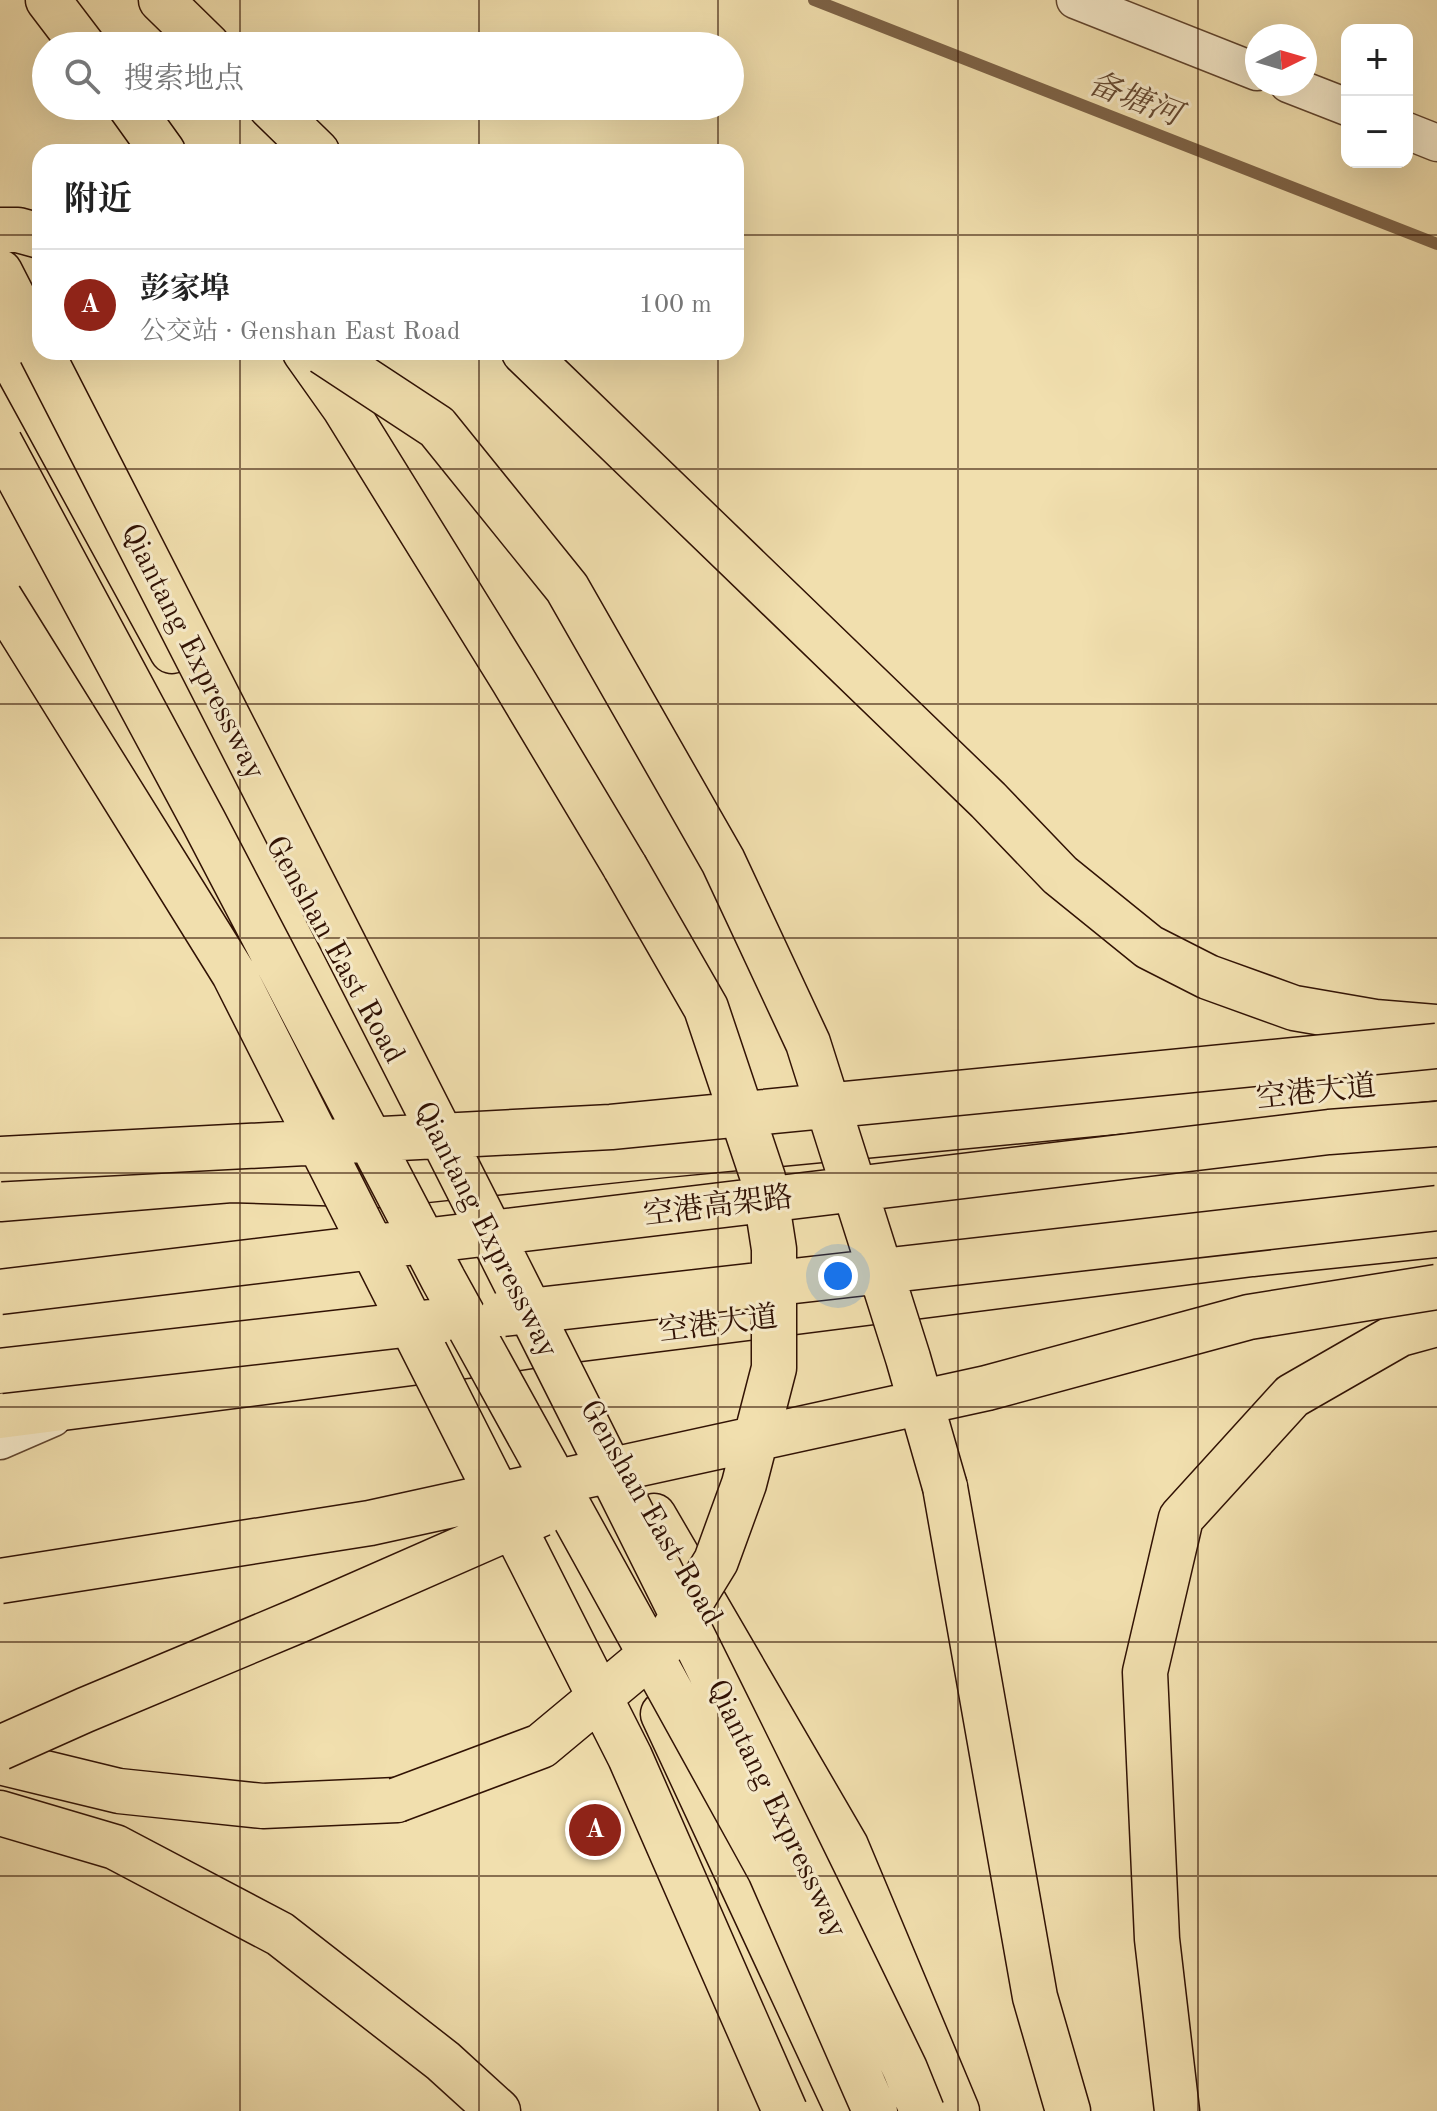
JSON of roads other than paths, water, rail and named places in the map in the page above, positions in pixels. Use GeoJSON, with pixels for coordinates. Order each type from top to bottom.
{"type":"FeatureCollection","features":[{"type":"Feature","properties":{"kind":"main road"},"geometry":{"type":"LineString","coordinates":[[48,0],[72,32]]}},
{"type":"Feature","properties":{"kind":"main road"},"geometry":{"type":"LineString","coordinates":[[161,0],[194,32]]}},
{"type":"Feature","properties":{"kind":"main road"},"geometry":{"type":"LineString","coordinates":[[140,120],[157,144]]}},
{"type":"Feature","properties":{"kind":"main road"},"geometry":{"type":"LineString","coordinates":[[284,120],[309,144]]}},
{"type":"Feature","properties":{"kind":"main road"},"geometry":{"type":"LineString","coordinates":[[0,230],[32,234]]}},
{"type":"Feature","properties":{"kind":"main road","name":"Qiantang Expressway"},"geometry":{"type":"LineString","coordinates":[[0,272],[32,335]]}},
{"type":"Feature","properties":{"kind":"main road","name":"Genshan East Road"},"geometry":{"type":"LineString","coordinates":[[0,337],[408,1078],[485,1174],[556,1342],[702,1601],[846,1846],[957,2111]]}},
{"type":"Feature","properties":{"kind":"main road","name":"Qiantang Expressway"},"geometry":{"type":"LineString","coordinates":[[45,360],[270,798],[752,1753],[905,2069],[922,2111]]}},
{"type":"Feature","properties":{"kind":"main road"},"geometry":{"type":"LineString","coordinates":[[0,1762],[119,1791],[263,1806],[397,1800],[541,1746],[667,1641],[716,1561],[744,1484],[774,1368],[774,1249],[763,1178],[706,1008],[513,680],[344,407],[311,360]]}},
{"type":"Feature","properties":{"kind":"main road"},"geometry":{"type":"LineString","coordinates":[[335,360],[437,427],[567,588],[723,861],[808,1043],[908,1358],[945,1487],[1035,1997],[1068,2111]]}},
{"type":"Feature","properties":{"kind":"main road"},"geometry":{"type":"LineString","coordinates":[[532,360],[988,800],[1060,875],[1149,947],[1208,977],[1294,1008],[1375,1022],[1437,1027]]}},
{"type":"Feature","properties":{"kind":"main road","name":"Qiantang Expressway"},"geometry":{"type":"LineString","coordinates":[[0,443],[204,822],[443,1279],[770,1871],[875,2111]]}},
{"type":"Feature","properties":{"kind":"main road"},"geometry":{"type":"LineString","coordinates":[[0,474],[193,829],[465,1356],[648,1683],[848,2111]]}},
{"type":"Feature","properties":{"kind":"main road"},"geometry":{"type":"LineString","coordinates":[[0,598],[234,974],[630,1757],[785,2111]]}},
{"type":"Feature","properties":{"kind":"main road"},"geometry":{"type":"LineString","coordinates":[[0,1159],[611,1127],[1437,1046]]}},
{"type":"Feature","properties":{"kind":"main road","name":"空港大道"},"geometry":{"type":"LineString","coordinates":[[0,1199],[231,1180],[379,1185],[1437,1078]]}},
{"type":"Feature","properties":{"kind":"main road","name":"空港高架路"},"geometry":{"type":"LineString","coordinates":[[0,1292],[1329,1132],[1437,1124]]}},
{"type":"Feature","properties":{"kind":"main road"},"geometry":{"type":"LineString","coordinates":[[0,1371],[1437,1208]]}},
{"type":"Feature","properties":{"kind":"main road","name":"空港大道"},"geometry":{"type":"LineString","coordinates":[[0,1416],[1252,1254],[1437,1235]]}},
{"type":"Feature","properties":{"kind":"main road"},"geometry":{"type":"LineString","coordinates":[[0,1748],[591,1492],[764,1437],[987,1388],[1249,1317],[1437,1287]]}},
{"type":"Feature","properties":{"kind":"main road"},"geometry":{"type":"LineString","coordinates":[[1177,2111],[1157,1939],[1145,1672],[1181,1518],[1292,1396],[1400,1334],[1437,1324]]}},
{"type":"Feature","properties":{"kind":"main road"},"geometry":{"type":"LineString","coordinates":[[0,1581],[370,1523],[987,1388]]}},
{"type":"Feature","properties":{"kind":"main road"},"geometry":{"type":"LineString","coordinates":[[0,1813],[115,1847],[280,1934],[443,2061],[498,2111]]}},
{"type":"Feature","properties":{"kind":"street"},"geometry":{"type":"LineString","coordinates":[[1075,0],[1245,67]]}},
{"type":"Feature","properties":{"kind":"street"},"geometry":{"type":"LineString","coordinates":[[1317,95],[1341,105]]}},
{"type":"Feature","properties":{"kind":"street"},"geometry":{"type":"LineString","coordinates":[[0,1441],[82,1406]]}},
{"type":"Feature","properties":{"kind":"waterway","name":"备塘河"},"geometry":{"type":"LineString","coordinates":[[814,0],[1437,244]]}},
{"type":"Feature","properties":{"kind":"place","name":"彭家埠"},"geometry":{"type":"Point","coordinates":[595,1830]}}]}
